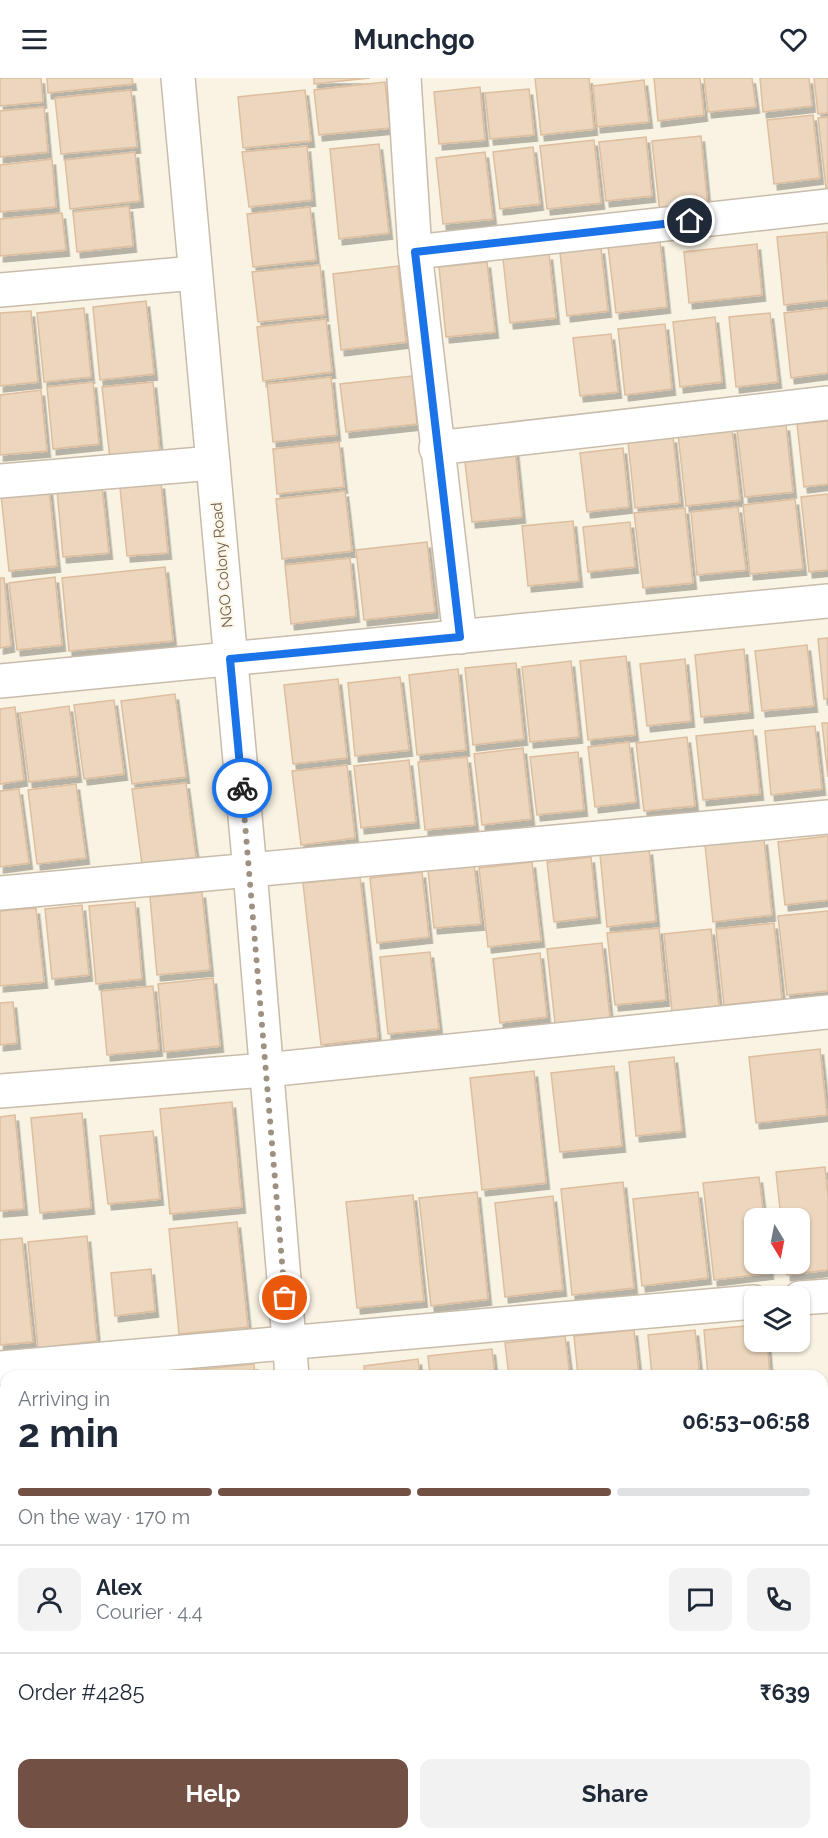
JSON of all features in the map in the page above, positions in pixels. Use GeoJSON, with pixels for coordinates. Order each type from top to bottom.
{"type":"FeatureCollection","features":[{"type":"Feature","properties":{"kind":"street","name":"NGO Colony Road"},"geometry":{"type":"LineString","coordinates":[[178,78],[250,871],[291,1370]]}},
{"type":"Feature","properties":{"kind":"street"},"geometry":{"type":"LineString","coordinates":[[404,78],[415,252],[436,448],[460,637]]}},
{"type":"Feature","properties":{"kind":"street"},"geometry":{"type":"LineString","coordinates":[[415,252],[828,206]]}},
{"type":"Feature","properties":{"kind":"street"},"geometry":{"type":"LineString","coordinates":[[0,290],[195,273]]}},
{"type":"Feature","properties":{"kind":"street"},"geometry":{"type":"LineString","coordinates":[[436,448],[828,403]]}},
{"type":"Feature","properties":{"kind":"street"},"geometry":{"type":"LineString","coordinates":[[0,480],[213,463]]}},
{"type":"Feature","properties":{"kind":"street"},"geometry":{"type":"LineString","coordinates":[[0,681],[828,602]]}},
{"type":"Feature","properties":{"kind":"street"},"geometry":{"type":"LineString","coordinates":[[0,893],[828,817]]}},
{"type":"Feature","properties":{"kind":"street"},"geometry":{"type":"LineString","coordinates":[[0,1091],[266,1070],[828,1012]]}},
{"type":"Feature","properties":{"kind":"street"},"geometry":{"type":"LineString","coordinates":[[810,1297],[828,1296]]}},
{"type":"Feature","properties":{"kind":"street"},"geometry":{"type":"LineString","coordinates":[[10,1370],[744,1303]]}},
{"type":"Feature","properties":{"kind":"building"},"geometry":{"type":"Polygon","coordinates":[[[0,78],[41,78],[43,102],[0,106],[0,78]]]}},
{"type":"Feature","properties":{"kind":"building"},"geometry":{"type":"Polygon","coordinates":[[[47,78],[132,78],[133,84],[48,93],[47,78]]]}},
{"type":"Feature","properties":{"kind":"building"},"geometry":{"type":"Polygon","coordinates":[[[314,78],[370,78],[314,84],[314,78]]]}},
{"type":"Feature","properties":{"kind":"building"},"geometry":{"type":"Polygon","coordinates":[[[535,78],[589,78],[594,129],[541,135],[535,78]]]}},
{"type":"Feature","properties":{"kind":"building"},"geometry":{"type":"Polygon","coordinates":[[[654,78],[700,78],[704,115],[658,121],[654,78]]]}},
{"type":"Feature","properties":{"kind":"building"},"geometry":{"type":"Polygon","coordinates":[[[704,78],[752,78],[756,107],[708,112],[704,78]]]}},
{"type":"Feature","properties":{"kind":"building"},"geometry":{"type":"Polygon","coordinates":[[[760,78],[809,78],[812,106],[763,112],[760,78]]]}},
{"type":"Feature","properties":{"kind":"building"},"geometry":{"type":"Polygon","coordinates":[[[814,78],[828,78],[828,113],[818,114],[814,78]]]}},
{"type":"Feature","properties":{"kind":"building"},"geometry":{"type":"Polygon","coordinates":[[[644,80],[649,122],[597,127],[593,86],[644,80]]]}},
{"type":"Feature","properties":{"kind":"building"},"geometry":{"type":"Polygon","coordinates":[[[385,82],[390,128],[319,135],[314,90],[385,82]]]}},
{"type":"Feature","properties":{"kind":"building"},"geometry":{"type":"Polygon","coordinates":[[[480,87],[485,140],[439,144],[434,92],[480,87]]]}},
{"type":"Feature","properties":{"kind":"building"},"geometry":{"type":"Polygon","coordinates":[[[529,89],[534,135],[490,139],[485,93],[529,89]]]}},
{"type":"Feature","properties":{"kind":"building"},"geometry":{"type":"Polygon","coordinates":[[[131,90],[137,147],[61,154],[55,98],[131,90]]]}},
{"type":"Feature","properties":{"kind":"building"},"geometry":{"type":"Polygon","coordinates":[[[305,90],[311,141],[243,148],[238,97],[305,90]]]}},
{"type":"Feature","properties":{"kind":"building"},"geometry":{"type":"Polygon","coordinates":[[[44,107],[48,152],[0,157],[0,111],[44,107]]]}},
{"type":"Feature","properties":{"kind":"building"},"geometry":{"type":"Polygon","coordinates":[[[813,115],[820,178],[774,184],[767,120],[813,115]]]}},
{"type":"Feature","properties":{"kind":"building"},"geometry":{"type":"Polygon","coordinates":[[[828,117],[828,188],[826,188],[818,118],[828,117]]]}},
{"type":"Feature","properties":{"kind":"building"},"geometry":{"type":"Polygon","coordinates":[[[701,136],[708,208],[660,213],[652,141],[701,136]]]}},
{"type":"Feature","properties":{"kind":"building"},"geometry":{"type":"Polygon","coordinates":[[[646,137],[652,196],[606,201],[599,142],[646,137]]]}},
{"type":"Feature","properties":{"kind":"building"},"geometry":{"type":"Polygon","coordinates":[[[594,140],[601,203],[547,209],[540,146],[594,140]]]}},
{"type":"Feature","properties":{"kind":"building"},"geometry":{"type":"Polygon","coordinates":[[[379,144],[389,233],[339,239],[330,149],[379,144]]]}},
{"type":"Feature","properties":{"kind":"building"},"geometry":{"type":"Polygon","coordinates":[[[307,146],[312,200],[249,207],[242,152],[307,146]]]}},
{"type":"Feature","properties":{"kind":"building"},"geometry":{"type":"Polygon","coordinates":[[[533,147],[540,204],[500,209],[493,152],[533,147]]]}},
{"type":"Feature","properties":{"kind":"building"},"geometry":{"type":"Polygon","coordinates":[[[135,152],[140,201],[70,209],[65,160],[135,152]]]}},
{"type":"Feature","properties":{"kind":"building"},"geometry":{"type":"Polygon","coordinates":[[[485,152],[493,219],[443,224],[436,158],[485,152]]]}},
{"type":"Feature","properties":{"kind":"building"},"geometry":{"type":"Polygon","coordinates":[[[52,159],[56,207],[0,212],[0,165],[52,159]]]}},
{"type":"Feature","properties":{"kind":"building"},"geometry":{"type":"Polygon","coordinates":[[[129,206],[133,246],[77,252],[73,212],[129,206]]]}},
{"type":"Feature","properties":{"kind":"building"},"geometry":{"type":"Polygon","coordinates":[[[310,207],[316,260],[253,267],[247,214],[310,207]]]}},
{"type":"Feature","properties":{"kind":"building"},"geometry":{"type":"Polygon","coordinates":[[[62,213],[66,250],[0,256],[0,219],[62,213]]]}},
{"type":"Feature","properties":{"kind":"building"},"geometry":{"type":"Polygon","coordinates":[[[827,232],[828,300],[784,305],[777,237],[827,232]]]}},
{"type":"Feature","properties":{"kind":"building"},"geometry":{"type":"Polygon","coordinates":[[[660,241],[667,307],[616,313],[608,246],[660,241]]]}},
{"type":"Feature","properties":{"kind":"building"},"geometry":{"type":"Polygon","coordinates":[[[757,244],[762,295],[689,303],[684,252],[757,244]]]}},
{"type":"Feature","properties":{"kind":"building"},"geometry":{"type":"Polygon","coordinates":[[[601,248],[608,311],[567,316],[560,253],[601,248]]]}},
{"type":"Feature","properties":{"kind":"building"},"geometry":{"type":"Polygon","coordinates":[[[549,254],[556,318],[510,323],[503,259],[549,254]]]}},
{"type":"Feature","properties":{"kind":"building"},"geometry":{"type":"Polygon","coordinates":[[[487,262],[495,332],[446,337],[439,267],[487,262]]]}},
{"type":"Feature","properties":{"kind":"building"},"geometry":{"type":"Polygon","coordinates":[[[320,265],[325,315],[258,322],[252,272],[320,265]]]}},
{"type":"Feature","properties":{"kind":"building"},"geometry":{"type":"Polygon","coordinates":[[[398,266],[406,342],[341,350],[333,274],[398,266]]]}},
{"type":"Feature","properties":{"kind":"building"},"geometry":{"type":"Polygon","coordinates":[[[146,301],[154,374],[100,380],[93,307],[146,301]]]}},
{"type":"Feature","properties":{"kind":"building"},"geometry":{"type":"Polygon","coordinates":[[[84,308],[91,377],[44,382],[37,313],[84,308]]]}},
{"type":"Feature","properties":{"kind":"building"},"geometry":{"type":"Polygon","coordinates":[[[828,308],[828,373],[791,378],[784,313],[828,308]]]}},
{"type":"Feature","properties":{"kind":"building"},"geometry":{"type":"Polygon","coordinates":[[[31,311],[38,382],[0,386],[0,313],[31,311]]]}},
{"type":"Feature","properties":{"kind":"building"},"geometry":{"type":"Polygon","coordinates":[[[770,313],[778,382],[736,387],[729,317],[770,313]]]}},
{"type":"Feature","properties":{"kind":"building"},"geometry":{"type":"Polygon","coordinates":[[[715,317],[722,382],[680,387],[673,322],[715,317]]]}},
{"type":"Feature","properties":{"kind":"building"},"geometry":{"type":"Polygon","coordinates":[[[326,319],[332,372],[263,381],[257,327],[326,319]]]}},
{"type":"Feature","properties":{"kind":"building"},"geometry":{"type":"Polygon","coordinates":[[[665,324],[672,389],[625,395],[618,329],[665,324]]]}},
{"type":"Feature","properties":{"kind":"building"},"geometry":{"type":"Polygon","coordinates":[[[611,334],[618,392],[580,396],[573,338],[611,334]]]}},
{"type":"Feature","properties":{"kind":"building"},"geometry":{"type":"Polygon","coordinates":[[[412,376],[417,424],[346,432],[340,384],[412,376]]]}},
{"type":"Feature","properties":{"kind":"building"},"geometry":{"type":"Polygon","coordinates":[[[331,377],[337,435],[273,442],[267,384],[331,377]]]}},
{"type":"Feature","properties":{"kind":"building"},"geometry":{"type":"Polygon","coordinates":[[[93,382],[99,444],[53,449],[47,387],[93,382]]]}},
{"type":"Feature","properties":{"kind":"building"},"geometry":{"type":"Polygon","coordinates":[[[153,382],[160,453],[110,459],[102,387],[153,382]]]}},
{"type":"Feature","properties":{"kind":"building"},"geometry":{"type":"Polygon","coordinates":[[[41,390],[47,451],[0,455],[0,395],[41,390]]]}},
{"type":"Feature","properties":{"kind":"building"},"geometry":{"type":"Polygon","coordinates":[[[828,421],[828,484],[804,487],[797,424],[828,421]]]}},
{"type":"Feature","properties":{"kind":"building"},"geometry":{"type":"Polygon","coordinates":[[[786,425],[793,492],[745,497],[737,430],[786,425]]]}},
{"type":"Feature","properties":{"kind":"building"},"geometry":{"type":"Polygon","coordinates":[[[732,428],[740,500],[686,506],[678,434],[732,428]]]}},
{"type":"Feature","properties":{"kind":"building"},"geometry":{"type":"Polygon","coordinates":[[[673,437],[680,503],[635,508],[628,442],[673,437]]]}},
{"type":"Feature","properties":{"kind":"building"},"geometry":{"type":"Polygon","coordinates":[[[339,442],[344,487],[277,494],[273,449],[339,442]]]}},
{"type":"Feature","properties":{"kind":"building"},"geometry":{"type":"Polygon","coordinates":[[[515,448],[522,517],[472,522],[464,454],[515,448]]]}},
{"type":"Feature","properties":{"kind":"building"},"geometry":{"type":"Polygon","coordinates":[[[623,448],[629,507],[587,512],[580,453],[623,448]]]}},
{"type":"Feature","properties":{"kind":"building"},"geometry":{"type":"Polygon","coordinates":[[[161,483],[168,553],[127,556],[120,488],[161,483]]]}},
{"type":"Feature","properties":{"kind":"building"},"geometry":{"type":"Polygon","coordinates":[[[102,486],[109,553],[63,557],[57,490],[102,486]]]}},
{"type":"Feature","properties":{"kind":"building"},"geometry":{"type":"Polygon","coordinates":[[[49,489],[57,566],[9,571],[1,494],[49,489]]]}},
{"type":"Feature","properties":{"kind":"building"},"geometry":{"type":"Polygon","coordinates":[[[345,491],[352,551],[282,559],[276,499],[345,491]]]}},
{"type":"Feature","properties":{"kind":"building"},"geometry":{"type":"Polygon","coordinates":[[[828,494],[828,570],[809,572],[801,497],[828,494]]]}},
{"type":"Feature","properties":{"kind":"building"},"geometry":{"type":"Polygon","coordinates":[[[795,499],[803,569],[750,574],[743,505],[795,499]]]}},
{"type":"Feature","properties":{"kind":"building"},"geometry":{"type":"Polygon","coordinates":[[[738,507],[746,570],[697,575],[691,512],[738,507]]]}},
{"type":"Feature","properties":{"kind":"building"},"geometry":{"type":"Polygon","coordinates":[[[685,508],[693,583],[643,588],[634,513],[685,508]]]}},
{"type":"Feature","properties":{"kind":"building"},"geometry":{"type":"Polygon","coordinates":[[[573,521],[579,581],[528,586],[522,526],[573,521]]]}},
{"type":"Feature","properties":{"kind":"building"},"geometry":{"type":"Polygon","coordinates":[[[630,522],[635,567],[588,572],[583,527],[630,522]]]}},
{"type":"Feature","properties":{"kind":"building"},"geometry":{"type":"Polygon","coordinates":[[[427,542],[435,612],[364,620],[356,550],[427,542]]]}},
{"type":"Feature","properties":{"kind":"building"},"geometry":{"type":"Polygon","coordinates":[[[350,558],[356,616],[291,624],[285,565],[350,558]]]}},
{"type":"Feature","properties":{"kind":"building"},"geometry":{"type":"Polygon","coordinates":[[[165,567],[173,641],[69,651],[62,578],[165,567]]]}},
{"type":"Feature","properties":{"kind":"building"},"geometry":{"type":"Polygon","coordinates":[[[55,577],[62,645],[17,650],[9,583],[55,577]]]}},
{"type":"Feature","properties":{"kind":"building"},"geometry":{"type":"Polygon","coordinates":[[[0,578],[4,578],[11,646],[0,648],[0,578]]]}},
{"type":"Feature","properties":{"kind":"building"},"geometry":{"type":"Polygon","coordinates":[[[828,638],[828,698],[824,699],[818,639],[828,638]]]}},
{"type":"Feature","properties":{"kind":"building"},"geometry":{"type":"Polygon","coordinates":[[[807,645],[814,706],[762,711],[755,651],[807,645]]]}},
{"type":"Feature","properties":{"kind":"building"},"geometry":{"type":"Polygon","coordinates":[[[744,649],[750,712],[701,717],[695,655],[744,649]]]}},
{"type":"Feature","properties":{"kind":"building"},"geometry":{"type":"Polygon","coordinates":[[[626,656],[635,735],[588,740],[580,661],[626,656]]]}},
{"type":"Feature","properties":{"kind":"building"},"geometry":{"type":"Polygon","coordinates":[[[685,659],[691,721],[647,726],[640,664],[685,659]]]}},
{"type":"Feature","properties":{"kind":"building"},"geometry":{"type":"Polygon","coordinates":[[[571,661],[579,737],[530,742],[522,667],[571,661]]]}},
{"type":"Feature","properties":{"kind":"building"},"geometry":{"type":"Polygon","coordinates":[[[516,663],[524,739],[473,745],[465,668],[516,663]]]}},
{"type":"Feature","properties":{"kind":"building"},"geometry":{"type":"Polygon","coordinates":[[[458,669],[466,750],[417,755],[409,675],[458,669]]]}},
{"type":"Feature","properties":{"kind":"building"},"geometry":{"type":"Polygon","coordinates":[[[400,677],[409,750],[355,756],[348,683],[400,677]]]}},
{"type":"Feature","properties":{"kind":"building"},"geometry":{"type":"Polygon","coordinates":[[[338,679],[347,758],[293,764],[284,685],[338,679]]]}},
{"type":"Feature","properties":{"kind":"building"},"geometry":{"type":"Polygon","coordinates":[[[175,694],[186,777],[132,784],[121,701],[175,694]]]}},
{"type":"Feature","properties":{"kind":"building"},"geometry":{"type":"Polygon","coordinates":[[[114,700],[124,774],[84,779],[74,705],[114,700]]]}},
{"type":"Feature","properties":{"kind":"building"},"geometry":{"type":"Polygon","coordinates":[[[69,706],[78,776],[29,782],[20,713],[69,706]]]}},
{"type":"Feature","properties":{"kind":"building"},"geometry":{"type":"Polygon","coordinates":[[[15,707],[24,780],[0,784],[0,709],[15,707]]]}},
{"type":"Feature","properties":{"kind":"building"},"geometry":{"type":"Polygon","coordinates":[[[822,723],[828,723],[828,777],[822,723]]]}},
{"type":"Feature","properties":{"kind":"building"},"geometry":{"type":"Polygon","coordinates":[[[815,726],[822,789],[771,795],[765,731],[815,726]]]}},
{"type":"Feature","properties":{"kind":"building"},"geometry":{"type":"Polygon","coordinates":[[[753,730],[760,794],[703,800],[696,736],[753,730]]]}},
{"type":"Feature","properties":{"kind":"building"},"geometry":{"type":"Polygon","coordinates":[[[687,737],[695,806],[644,811],[636,743],[687,737]]]}},
{"type":"Feature","properties":{"kind":"building"},"geometry":{"type":"Polygon","coordinates":[[[629,742],[636,802],[595,807],[588,747],[629,742]]]}},
{"type":"Feature","properties":{"kind":"building"},"geometry":{"type":"Polygon","coordinates":[[[523,748],[531,819],[482,825],[474,754],[523,748]]]}},
{"type":"Feature","properties":{"kind":"building"},"geometry":{"type":"Polygon","coordinates":[[[578,752],[584,810],[537,815],[530,757],[578,752]]]}},
{"type":"Feature","properties":{"kind":"building"},"geometry":{"type":"Polygon","coordinates":[[[467,757],[475,825],[425,830],[418,762],[467,757]]]}},
{"type":"Feature","properties":{"kind":"building"},"geometry":{"type":"Polygon","coordinates":[[[409,760],[416,822],[361,828],[354,766],[409,760]]]}},
{"type":"Feature","properties":{"kind":"building"},"geometry":{"type":"Polygon","coordinates":[[[347,765],[355,838],[301,845],[292,771],[347,765]]]}},
{"type":"Feature","properties":{"kind":"building"},"geometry":{"type":"Polygon","coordinates":[[[186,783],[196,858],[142,864],[132,789],[186,783]]]}},
{"type":"Feature","properties":{"kind":"building"},"geometry":{"type":"Polygon","coordinates":[[[76,784],[86,858],[37,864],[28,790],[76,784]]]}},
{"type":"Feature","properties":{"kind":"building"},"geometry":{"type":"Polygon","coordinates":[[[19,789],[29,863],[0,867],[0,791],[19,789]]]}},
{"type":"Feature","properties":{"kind":"building"},"geometry":{"type":"Polygon","coordinates":[[[828,836],[828,900],[785,905],[778,842],[828,836]]]}},
{"type":"Feature","properties":{"kind":"building"},"geometry":{"type":"Polygon","coordinates":[[[764,839],[772,915],[713,922],[705,845],[764,839]]]}},
{"type":"Feature","properties":{"kind":"building"},"geometry":{"type":"Polygon","coordinates":[[[649,849],[656,921],[607,927],[600,854],[649,849]]]}},
{"type":"Feature","properties":{"kind":"building"},"geometry":{"type":"Polygon","coordinates":[[[591,857],[597,917],[554,922],[547,862],[591,857]]]}},
{"type":"Feature","properties":{"kind":"building"},"geometry":{"type":"Polygon","coordinates":[[[532,862],[541,941],[488,947],[479,868],[532,862]]]}},
{"type":"Feature","properties":{"kind":"building"},"geometry":{"type":"Polygon","coordinates":[[[474,865],[481,924],[434,928],[428,870],[474,865]]]}},
{"type":"Feature","properties":{"kind":"building"},"geometry":{"type":"Polygon","coordinates":[[[422,872],[429,937],[377,943],[370,878],[422,872]]]}},
{"type":"Feature","properties":{"kind":"building"},"geometry":{"type":"Polygon","coordinates":[[[360,877],[378,1038],[321,1045],[303,883],[360,877]]]}},
{"type":"Feature","properties":{"kind":"building"},"geometry":{"type":"Polygon","coordinates":[[[202,892],[210,970],[157,975],[150,897],[202,892]]]}},
{"type":"Feature","properties":{"kind":"building"},"geometry":{"type":"Polygon","coordinates":[[[135,902],[142,979],[96,984],[89,906],[135,902]]]}},
{"type":"Feature","properties":{"kind":"building"},"geometry":{"type":"Polygon","coordinates":[[[82,905],[89,975],[52,979],[45,909],[82,905]]]}},
{"type":"Feature","properties":{"kind":"building"},"geometry":{"type":"Polygon","coordinates":[[[36,908],[44,982],[0,986],[0,911],[36,908]]]}},
{"type":"Feature","properties":{"kind":"building"},"geometry":{"type":"Polygon","coordinates":[[[828,911],[828,991],[787,995],[778,916],[828,911]]]}},
{"type":"Feature","properties":{"kind":"building"},"geometry":{"type":"Polygon","coordinates":[[[774,923],[782,999],[724,1005],[716,929],[774,923]]]}},
{"type":"Feature","properties":{"kind":"building"},"geometry":{"type":"Polygon","coordinates":[[[659,928],[666,1000],[615,1005],[607,933],[659,928]]]}},
{"type":"Feature","properties":{"kind":"building"},"geometry":{"type":"Polygon","coordinates":[[[711,929],[719,1006],[672,1011],[664,934],[711,929]]]}},
{"type":"Feature","properties":{"kind":"building"},"geometry":{"type":"Polygon","coordinates":[[[602,943],[610,1018],[555,1023],[547,949],[602,943]]]}},
{"type":"Feature","properties":{"kind":"building"},"geometry":{"type":"Polygon","coordinates":[[[430,952],[439,1029],[388,1034],[380,957],[430,952]]]}},
{"type":"Feature","properties":{"kind":"building"},"geometry":{"type":"Polygon","coordinates":[[[540,953],[547,1017],[500,1023],[493,959],[540,953]]]}},
{"type":"Feature","properties":{"kind":"building"},"geometry":{"type":"Polygon","coordinates":[[[213,978],[220,1046],[164,1052],[158,984],[213,978]]]}},
{"type":"Feature","properties":{"kind":"building"},"geometry":{"type":"Polygon","coordinates":[[[153,986],[159,1050],[107,1055],[101,991],[153,986]]]}},
{"type":"Feature","properties":{"kind":"building"},"geometry":{"type":"Polygon","coordinates":[[[13,1002],[17,1043],[0,1045],[0,1003],[13,1002]]]}},
{"type":"Feature","properties":{"kind":"building"},"geometry":{"type":"Polygon","coordinates":[[[820,1049],[827,1115],[756,1123],[749,1057],[820,1049]]]}},
{"type":"Feature","properties":{"kind":"building"},"geometry":{"type":"Polygon","coordinates":[[[674,1057],[682,1131],[636,1136],[629,1062],[674,1057]]]}},
{"type":"Feature","properties":{"kind":"building"},"geometry":{"type":"Polygon","coordinates":[[[614,1066],[622,1146],[560,1152],[551,1073],[614,1066]]]}},
{"type":"Feature","properties":{"kind":"building"},"geometry":{"type":"Polygon","coordinates":[[[534,1071],[546,1183],[482,1190],[470,1078],[534,1071]]]}},
{"type":"Feature","properties":{"kind":"building"},"geometry":{"type":"Polygon","coordinates":[[[232,1102],[242,1207],[170,1214],[160,1109],[232,1102]]]}},
{"type":"Feature","properties":{"kind":"building"},"geometry":{"type":"Polygon","coordinates":[[[82,1113],[91,1208],[40,1213],[31,1118],[82,1113]]]}},
{"type":"Feature","properties":{"kind":"building"},"geometry":{"type":"Polygon","coordinates":[[[15,1115],[24,1209],[0,1211],[0,1117],[15,1115]]]}},
{"type":"Feature","properties":{"kind":"building"},"geometry":{"type":"Polygon","coordinates":[[[153,1131],[160,1199],[108,1204],[100,1136],[153,1131]]]}},
{"type":"Feature","properties":{"kind":"building"},"geometry":{"type":"Polygon","coordinates":[[[825,1167],[828,1197],[828,1270],[810,1272],[810,1208],[780,1208],[776,1172],[825,1167]]]}},
{"type":"Feature","properties":{"kind":"building"},"geometry":{"type":"Polygon","coordinates":[[[759,1177],[763,1208],[744,1208],[744,1274],[762,1274],[714,1280],[703,1183],[759,1177]]]}},
{"type":"Feature","properties":{"kind":"building"},"geometry":{"type":"Polygon","coordinates":[[[623,1182],[634,1288],[572,1295],[561,1189],[623,1182]]]}},
{"type":"Feature","properties":{"kind":"building"},"geometry":{"type":"Polygon","coordinates":[[[477,1192],[488,1299],[431,1306],[419,1198],[477,1192]]]}},
{"type":"Feature","properties":{"kind":"building"},"geometry":{"type":"Polygon","coordinates":[[[698,1192],[708,1278],[642,1286],[633,1199],[698,1192]]]}},
{"type":"Feature","properties":{"kind":"building"},"geometry":{"type":"Polygon","coordinates":[[[413,1195],[424,1301],[357,1308],[346,1202],[413,1195]]]}},
{"type":"Feature","properties":{"kind":"building"},"geometry":{"type":"Polygon","coordinates":[[[553,1196],[563,1290],[505,1297],[495,1203],[553,1196]]]}},
{"type":"Feature","properties":{"kind":"building"},"geometry":{"type":"Polygon","coordinates":[[[237,1222],[248,1327],[179,1334],[169,1229],[237,1222]]]}},
{"type":"Feature","properties":{"kind":"building"},"geometry":{"type":"Polygon","coordinates":[[[87,1236],[97,1341],[38,1348],[28,1242],[87,1236]]]}},
{"type":"Feature","properties":{"kind":"building"},"geometry":{"type":"Polygon","coordinates":[[[22,1238],[33,1342],[0,1345],[0,1240],[22,1238]]]}},
{"type":"Feature","properties":{"kind":"building"},"geometry":{"type":"Polygon","coordinates":[[[151,1269],[155,1311],[115,1316],[111,1273],[151,1269]]]}},
{"type":"Feature","properties":{"kind":"building"},"geometry":{"type":"Polygon","coordinates":[[[744,1326],[744,1352],[768,1352],[769,1370],[707,1370],[704,1330],[744,1326]]]}},
{"type":"Feature","properties":{"kind":"building"},"geometry":{"type":"Polygon","coordinates":[[[634,1330],[638,1370],[577,1370],[574,1336],[634,1330]]]}},
{"type":"Feature","properties":{"kind":"building"},"geometry":{"type":"Polygon","coordinates":[[[695,1330],[699,1370],[651,1370],[648,1335],[695,1330]]]}},
{"type":"Feature","properties":{"kind":"building"},"geometry":{"type":"Polygon","coordinates":[[[565,1336],[569,1370],[508,1370],[505,1343],[565,1336]]]}},
{"type":"Feature","properties":{"kind":"building"},"geometry":{"type":"Polygon","coordinates":[[[492,1349],[494,1370],[429,1370],[428,1356],[492,1349]]]}},
{"type":"Feature","properties":{"kind":"building"},"geometry":{"type":"Polygon","coordinates":[[[418,1359],[419,1370],[364,1370],[364,1366],[418,1359]]]}},
{"type":"Feature","properties":{"kind":"building"},"geometry":{"type":"Polygon","coordinates":[[[254,1364],[254,1370],[193,1370],[254,1364]]]}},
{"type":"Feature","properties":{"kind":"way so far"},"geometry":{"type":"LineString","coordinates":[[242,788],[285,1298]]}},
{"type":"Feature","properties":{"kind":"route"},"geometry":{"type":"LineString","coordinates":[[242,788],[230,659],[460,637],[436,448],[415,252],[690,221]]}}]}
